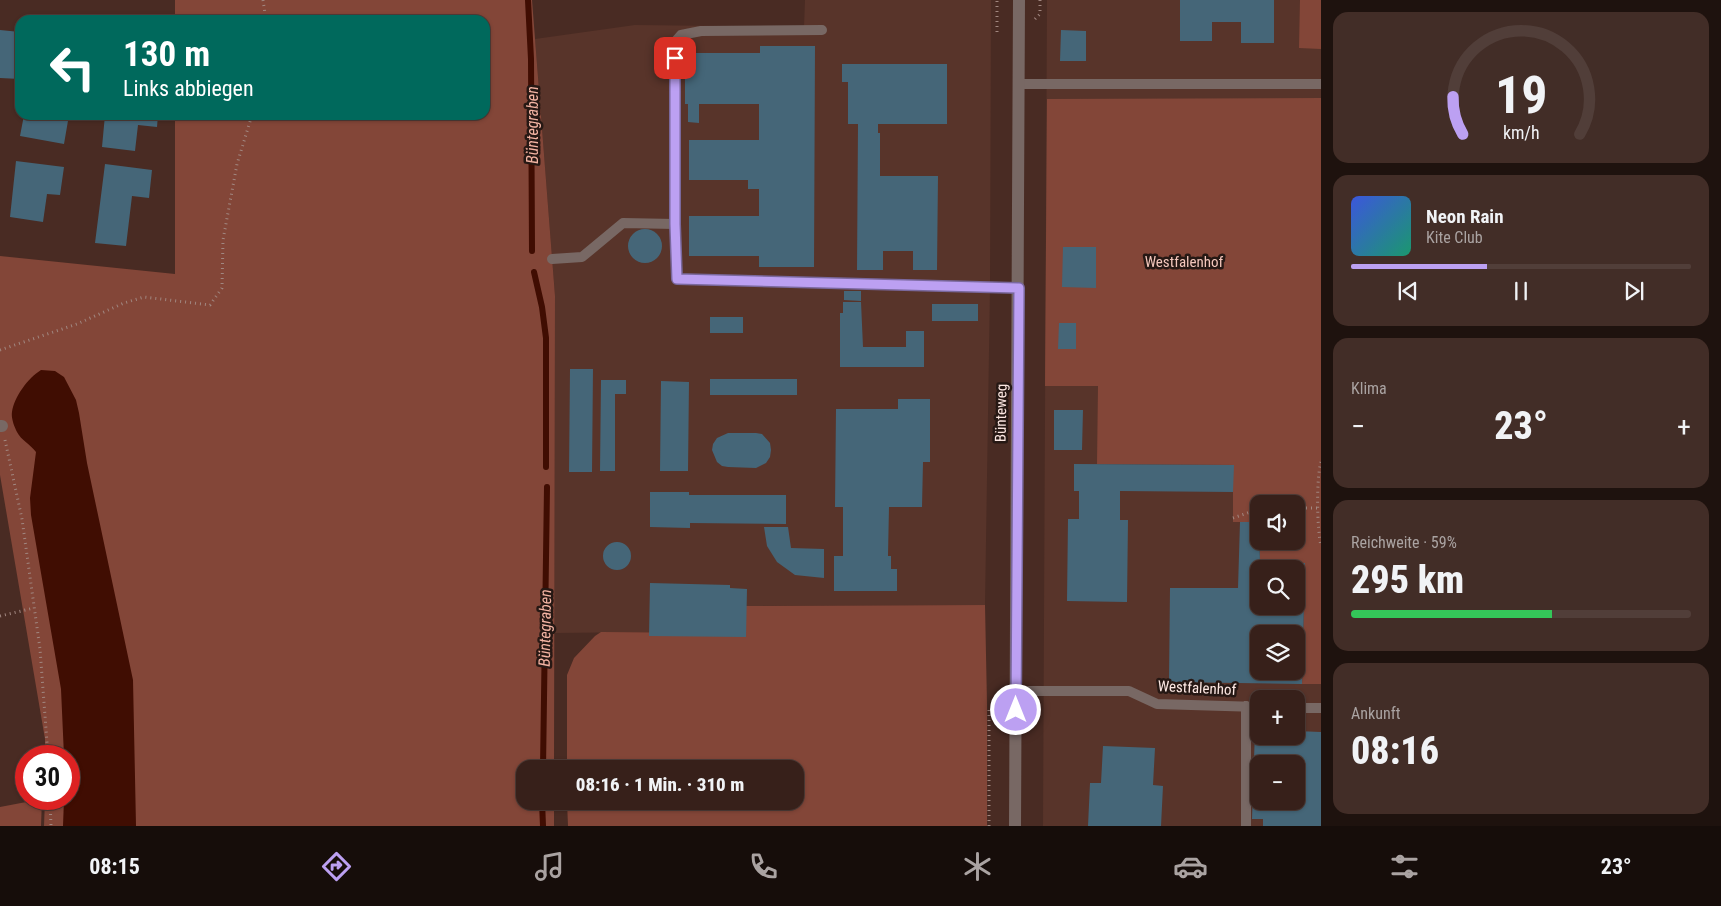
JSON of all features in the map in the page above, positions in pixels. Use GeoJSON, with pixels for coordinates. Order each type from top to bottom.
{"type":"FeatureCollection","features":[{"type":"Feature","properties":{"kind":"street","name":"Bünteweg"},"geometry":{"type":"LineString","coordinates":[[1015,826],[1019,0]]}},
{"type":"Feature","properties":{"kind":"lane"},"geometry":{"type":"LineString","coordinates":[[822,30],[701,31],[681,35],[674,43],[677,279],[1019,288]]}},
{"type":"Feature","properties":{"kind":"lane"},"geometry":{"type":"LineString","coordinates":[[1019,84],[1321,84]]}},
{"type":"Feature","properties":{"kind":"lane"},"geometry":{"type":"LineString","coordinates":[[552,259],[582,257],[623,223],[675,224]]}},
{"type":"Feature","properties":{"kind":"lane","name":"Westfalenhof"},"geometry":{"type":"LineString","coordinates":[[1016,691],[1129,691],[1156,704],[1250,706]]}},
{"type":"Feature","properties":{"kind":"lane"},"geometry":{"type":"LineString","coordinates":[[1246,706],[1246,826]]}},
{"type":"Feature","properties":{"kind":"lane"},"geometry":{"type":"LineString","coordinates":[[1305,708],[1321,708]]}},
{"type":"Feature","properties":{"kind":"path"},"geometry":{"type":"LineString","coordinates":[[263,0],[265,15]]}},
{"type":"Feature","properties":{"kind":"path"},"geometry":{"type":"LineString","coordinates":[[997,0],[997,32]]}},
{"type":"Feature","properties":{"kind":"path"},"geometry":{"type":"LineString","coordinates":[[0,350],[77,324],[124,303],[144,297],[210,305],[222,288],[223,240],[237,164],[250,120]]}},
{"type":"Feature","properties":{"kind":"path"},"geometry":{"type":"LineString","coordinates":[[1,426],[22,519],[42,668],[47,745]]}},
{"type":"Feature","properties":{"kind":"path"},"geometry":{"type":"LineString","coordinates":[[1321,462],[1319,470],[1321,546]]}},
{"type":"Feature","properties":{"kind":"path"},"geometry":{"type":"LineString","coordinates":[[1305,508],[1319,508]]}},
{"type":"Feature","properties":{"kind":"path"},"geometry":{"type":"LineString","coordinates":[[1233,518],[1250,512]]}},
{"type":"Feature","properties":{"kind":"path"},"geometry":{"type":"LineString","coordinates":[[0,616],[34,608]]}},
{"type":"Feature","properties":{"kind":"path"},"geometry":{"type":"LineString","coordinates":[[989,826],[989,708],[1016,691]]}},
{"type":"Feature","properties":{"kind":"path"},"geometry":{"type":"LineString","coordinates":[[50,810],[51,826]]}},
{"type":"Feature","properties":{"kind":"shaded area"},"geometry":{"type":"Polygon","coordinates":[[[805,0],[991,0],[990,288],[985,605],[747,606],[746,633],[554,633],[555,296],[535,39],[635,25],[804,27],[805,0]]]}},
{"type":"Feature","properties":{"kind":"shaded area"},"geometry":{"type":"Polygon","coordinates":[[[1047,0],[1321,0],[1321,826],[1043,826],[1047,0]]]}},
{"type":"Feature","properties":{"kind":"shaded area"},"geometry":{"type":"Polygon","coordinates":[[[41,370],[55,371],[64,377],[76,400],[87,463],[133,680],[136,826],[63,826],[64,810],[80,810],[80,745],[64,745],[61,689],[31,515],[30,498],[36,452],[19,435],[12,419],[13,406],[22,388],[41,370]]]}},
{"type":"Feature","properties":{"kind":"green space"},"geometry":{"type":"Polygon","coordinates":[[[175,0],[532,0],[555,296],[554,760],[516,760],[516,810],[554,810],[554,826],[44,826],[45,810],[80,810],[80,745],[45,745],[0,475],[0,256],[175,274],[175,120],[490,120],[490,15],[175,15],[175,0]]]}},
{"type":"Feature","properties":{"kind":"green space"},"geometry":{"type":"Polygon","coordinates":[[[1300,0],[1321,0],[1321,49],[1299,48],[1300,0]]]}},
{"type":"Feature","properties":{"kind":"green space","name":"Westfalenhof"},"geometry":{"type":"Polygon","coordinates":[[[1321,98],[1321,684],[1302,684],[1302,680],[1305,680],[1305,625],[1303,625],[1305,560],[1260,560],[1260,550],[1305,550],[1305,495],[1250,495],[1250,522],[1233,522],[1233,465],[1097,464],[1098,386],[1045,386],[1047,99],[1321,98]]]}},
{"type":"Feature","properties":{"kind":"green space"},"geometry":{"type":"Polygon","coordinates":[[[985,605],[987,826],[568,826],[567,810],[804,810],[804,760],[567,760],[567,675],[574,658],[595,636],[601,632],[746,633],[746,606],[985,605]]]}},
{"type":"Feature","properties":{"kind":"green space"},"geometry":{"type":"Polygon","coordinates":[[[15,804],[15,810],[42,810],[41,826],[0,826],[0,807],[15,804]]]}},
{"type":"Feature","properties":{"kind":"building"},"geometry":{"type":"Polygon","coordinates":[[[1180,0],[1274,0],[1274,43],[1241,43],[1241,22],[1212,22],[1212,41],[1180,41],[1180,0]]]}},
{"type":"Feature","properties":{"kind":"building"},"geometry":{"type":"Polygon","coordinates":[[[0,30],[15,32],[15,79],[0,78],[0,30]]]}},
{"type":"Feature","properties":{"kind":"building"},"geometry":{"type":"Polygon","coordinates":[[[1061,30],[1086,31],[1086,61],[1060,61],[1061,30]]]}},
{"type":"Feature","properties":{"kind":"building"},"geometry":{"type":"Polygon","coordinates":[[[760,46],[815,46],[814,267],[759,267],[759,256],[689,256],[689,216],[759,216],[759,189],[748,189],[748,180],[689,180],[689,140],[759,140],[759,104],[699,104],[699,123],[688,122],[688,104],[685,104],[685,53],[760,53],[760,46]]]}},
{"type":"Feature","properties":{"kind":"building"},"geometry":{"type":"Polygon","coordinates":[[[842,64],[947,64],[947,124],[878,124],[878,133],[880,133],[880,176],[938,176],[937,270],[913,270],[913,251],[883,251],[883,270],[857,270],[858,124],[848,124],[848,82],[842,82],[842,64]]]}},
{"type":"Feature","properties":{"kind":"building"},"geometry":{"type":"Polygon","coordinates":[[[23,120],[68,120],[64,144],[20,136],[23,120]]]}},
{"type":"Feature","properties":{"kind":"building"},"geometry":{"type":"Polygon","coordinates":[[[105,120],[158,120],[157,127],[138,125],[135,151],[102,147],[105,120]]]}},
{"type":"Feature","properties":{"kind":"building"},"geometry":{"type":"Polygon","coordinates":[[[16,161],[64,167],[60,195],[47,194],[43,222],[10,217],[16,161]]]}},
{"type":"Feature","properties":{"kind":"building"},"geometry":{"type":"Polygon","coordinates":[[[105,164],[152,170],[149,198],[132,196],[126,246],[95,243],[105,164]]]}},
{"type":"Feature","properties":{"kind":"building"},"geometry":{"type":"Polygon","coordinates":[[[645,229],[657,234],[662,246],[657,258],[645,263],[633,258],[628,246],[633,234],[645,229]]]}},
{"type":"Feature","properties":{"kind":"building"},"geometry":{"type":"Polygon","coordinates":[[[1063,247],[1096,247],[1096,288],[1062,287],[1063,247]]]}},
{"type":"Feature","properties":{"kind":"building"},"geometry":{"type":"Polygon","coordinates":[[[844,291],[861,291],[861,301],[844,300],[844,291]]]}},
{"type":"Feature","properties":{"kind":"building"},"geometry":{"type":"Polygon","coordinates":[[[843,302],[861,302],[863,347],[906,347],[906,331],[924,331],[924,367],[840,367],[840,313],[843,313],[843,302]]]}},
{"type":"Feature","properties":{"kind":"building"},"geometry":{"type":"Polygon","coordinates":[[[932,304],[978,304],[978,321],[932,321],[932,304]]]}},
{"type":"Feature","properties":{"kind":"building"},"geometry":{"type":"Polygon","coordinates":[[[710,317],[743,317],[743,333],[710,333],[710,317]]]}},
{"type":"Feature","properties":{"kind":"building"},"geometry":{"type":"Polygon","coordinates":[[[1059,323],[1076,323],[1076,349],[1058,349],[1059,323]]]}},
{"type":"Feature","properties":{"kind":"building"},"geometry":{"type":"Polygon","coordinates":[[[570,369],[593,369],[592,472],[569,472],[570,369]]]}},
{"type":"Feature","properties":{"kind":"building"},"geometry":{"type":"Polygon","coordinates":[[[710,379],[797,379],[797,395],[710,395],[710,379]]]}},
{"type":"Feature","properties":{"kind":"building"},"geometry":{"type":"Polygon","coordinates":[[[601,380],[626,380],[626,394],[615,394],[615,471],[600,471],[601,380]]]}},
{"type":"Feature","properties":{"kind":"building"},"geometry":{"type":"Polygon","coordinates":[[[661,381],[689,382],[688,471],[660,471],[661,381]]]}},
{"type":"Feature","properties":{"kind":"building"},"geometry":{"type":"Polygon","coordinates":[[[898,399],[930,399],[930,462],[923,462],[922,507],[889,507],[888,556],[891,556],[891,569],[897,569],[897,591],[834,591],[834,556],[843,556],[843,507],[835,507],[836,409],[898,409],[898,399]]]}},
{"type":"Feature","properties":{"kind":"building"},"geometry":{"type":"Polygon","coordinates":[[[1054,410],[1083,410],[1082,450],[1054,450],[1054,410]]]}},
{"type":"Feature","properties":{"kind":"building"},"geometry":{"type":"Polygon","coordinates":[[[728,433],[762,434],[770,443],[771,450],[770,457],[766,463],[756,468],[722,466],[717,462],[712,450],[713,444],[717,438],[728,433]]]}},
{"type":"Feature","properties":{"kind":"building"},"geometry":{"type":"Polygon","coordinates":[[[1074,464],[1234,465],[1233,492],[1120,491],[1120,520],[1128,520],[1127,602],[1067,601],[1068,519],[1079,519],[1079,491],[1074,491],[1074,464]]]}},
{"type":"Feature","properties":{"kind":"building"},"geometry":{"type":"Polygon","coordinates":[[[650,492],[689,492],[689,495],[786,495],[786,524],[690,523],[690,528],[650,527],[650,492]]]}},
{"type":"Feature","properties":{"kind":"building"},"geometry":{"type":"Polygon","coordinates":[[[1240,522],[1250,522],[1250,550],[1260,550],[1260,560],[1250,560],[1250,615],[1304,615],[1303,625],[1250,625],[1250,680],[1302,680],[1302,684],[1169,682],[1170,588],[1238,588],[1240,522]]]}},
{"type":"Feature","properties":{"kind":"building"},"geometry":{"type":"Polygon","coordinates":[[[764,527],[788,527],[791,548],[824,549],[824,578],[795,575],[777,562],[767,546],[764,527]]]}},
{"type":"Feature","properties":{"kind":"building"},"geometry":{"type":"Polygon","coordinates":[[[617,542],[627,546],[631,556],[627,566],[617,570],[607,566],[603,556],[607,546],[617,542]]]}},
{"type":"Feature","properties":{"kind":"building"},"geometry":{"type":"Polygon","coordinates":[[[650,583],[730,585],[730,588],[747,589],[746,637],[649,636],[650,583]]]}},
{"type":"Feature","properties":{"kind":"building"},"geometry":{"type":"Polygon","coordinates":[[[1305,731],[1321,732],[1321,826],[1263,826],[1263,819],[1252,819],[1252,810],[1305,810],[1305,755],[1254,755],[1254,745],[1305,745],[1305,731]]]}},
{"type":"Feature","properties":{"kind":"building"},"geometry":{"type":"Polygon","coordinates":[[[1103,746],[1155,748],[1153,785],[1163,786],[1161,826],[1088,826],[1090,783],[1101,783],[1103,746]]]}},
{"type":"Feature","properties":{"kind":"waterway","name":"Büntegraben"},"geometry":{"type":"LineString","coordinates":[[528,0],[531,59],[532,251]]}},
{"type":"Feature","properties":{"kind":"waterway","name":"Büntegraben"},"geometry":{"type":"LineString","coordinates":[[534,272],[542,307],[546,338],[546,467]]}},
{"type":"Feature","properties":{"kind":"waterway","name":"Büntegraben"},"geometry":{"type":"LineString","coordinates":[[543,760],[547,487]]}},
{"type":"Feature","properties":{"kind":"waterway","name":"Büntegraben"},"geometry":{"type":"LineString","coordinates":[[542,810],[543,826]]}},
{"type":"Feature","properties":{"kind":"route"},"geometry":{"type":"LineString","coordinates":[[675,58],[675,224],[677,279],[1019,288],[1016,710]]}}]}
